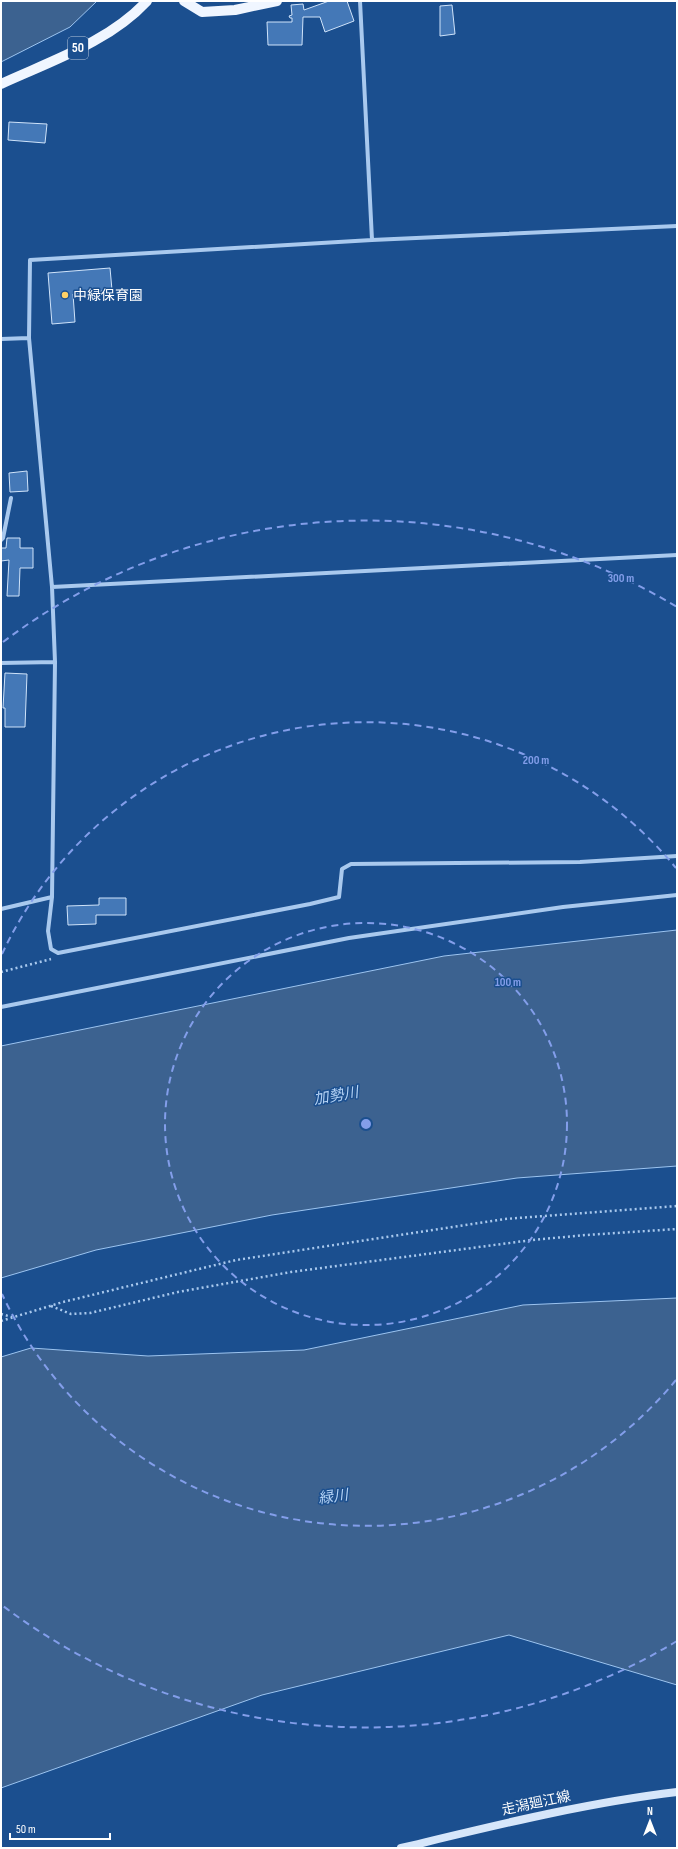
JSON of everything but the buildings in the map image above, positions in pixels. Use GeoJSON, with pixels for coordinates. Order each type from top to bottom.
{"type":"FeatureCollection","features":[{"type":"Feature","properties":{"kind":"main road","name":"50"},"geometry":{"type":"LineString","coordinates":[[1,84],[108,34],[134,15],[147,1]]}},
{"type":"Feature","properties":{"kind":"main road"},"geometry":{"type":"LineString","coordinates":[[184,1],[202,12],[235,10],[277,1]]}},
{"type":"Feature","properties":{"kind":"main road","name":"走潟廻江線"},"geometry":{"type":"LineString","coordinates":[[401,1848],[518,1820],[632,1797],[677,1792]]}},
{"type":"Feature","properties":{"kind":"street"},"geometry":{"type":"LineString","coordinates":[[360,1],[372,240]]}},
{"type":"Feature","properties":{"kind":"street"},"geometry":{"type":"LineString","coordinates":[[677,226],[372,240],[30,260],[29,338],[52,588],[55,662],[52,897],[48,931],[51,949],[58,953],[339,897],[342,869],[351,864],[580,862],[677,856]]}},
{"type":"Feature","properties":{"kind":"street"},"geometry":{"type":"LineString","coordinates":[[1,339],[29,338]]}},
{"type":"Feature","properties":{"kind":"street"},"geometry":{"type":"LineString","coordinates":[[1,540],[3,538],[11,498]]}},
{"type":"Feature","properties":{"kind":"street"},"geometry":{"type":"LineString","coordinates":[[52,588],[677,554]]}},
{"type":"Feature","properties":{"kind":"street"},"geometry":{"type":"LineString","coordinates":[[1,663],[55,662]]}},
{"type":"Feature","properties":{"kind":"street"},"geometry":{"type":"LineString","coordinates":[[1,1008],[349,938],[563,907],[677,895]]}},
{"type":"Feature","properties":{"kind":"street"},"geometry":{"type":"LineString","coordinates":[[1,909],[52,897]]}},
{"type":"Feature","properties":{"kind":"path"},"geometry":{"type":"LineString","coordinates":[[1,972],[53,958],[58,953]]}},
{"type":"Feature","properties":{"kind":"path"},"geometry":{"type":"LineString","coordinates":[[1,1321],[50,1306],[236,1260],[506,1219],[677,1206]]}},
{"type":"Feature","properties":{"kind":"path"},"geometry":{"type":"LineString","coordinates":[[50,1306],[71,1314],[90,1313],[178,1292],[292,1272],[532,1240],[677,1229]]}},
{"type":"Feature","properties":{"kind":"path"},"geometry":{"type":"LineString","coordinates":[[1,1314],[12,1317]]}},
{"type":"Feature","properties":{"kind":"water"},"geometry":{"type":"Polygon","coordinates":[[[1,1],[97,1],[70,27],[1,62],[1,1]]]}},
{"type":"Feature","properties":{"kind":"water","name":"加勢川"},"geometry":{"type":"Polygon","coordinates":[[[677,930],[677,1166],[517,1178],[272,1215],[96,1250],[1,1278],[1,1046],[444,956],[677,930]]]}},
{"type":"Feature","properties":{"kind":"water","name":"緑川"},"geometry":{"type":"Polygon","coordinates":[[[677,1298],[677,1685],[509,1635],[262,1695],[1,1788],[1,1357],[31,1348],[148,1356],[304,1350],[523,1305],[677,1298]]]}},
{"type":"Feature","properties":{"kind":"place","name":"中緑保育園"},"geometry":{"type":"Point","coordinates":[65,295]}}]}
